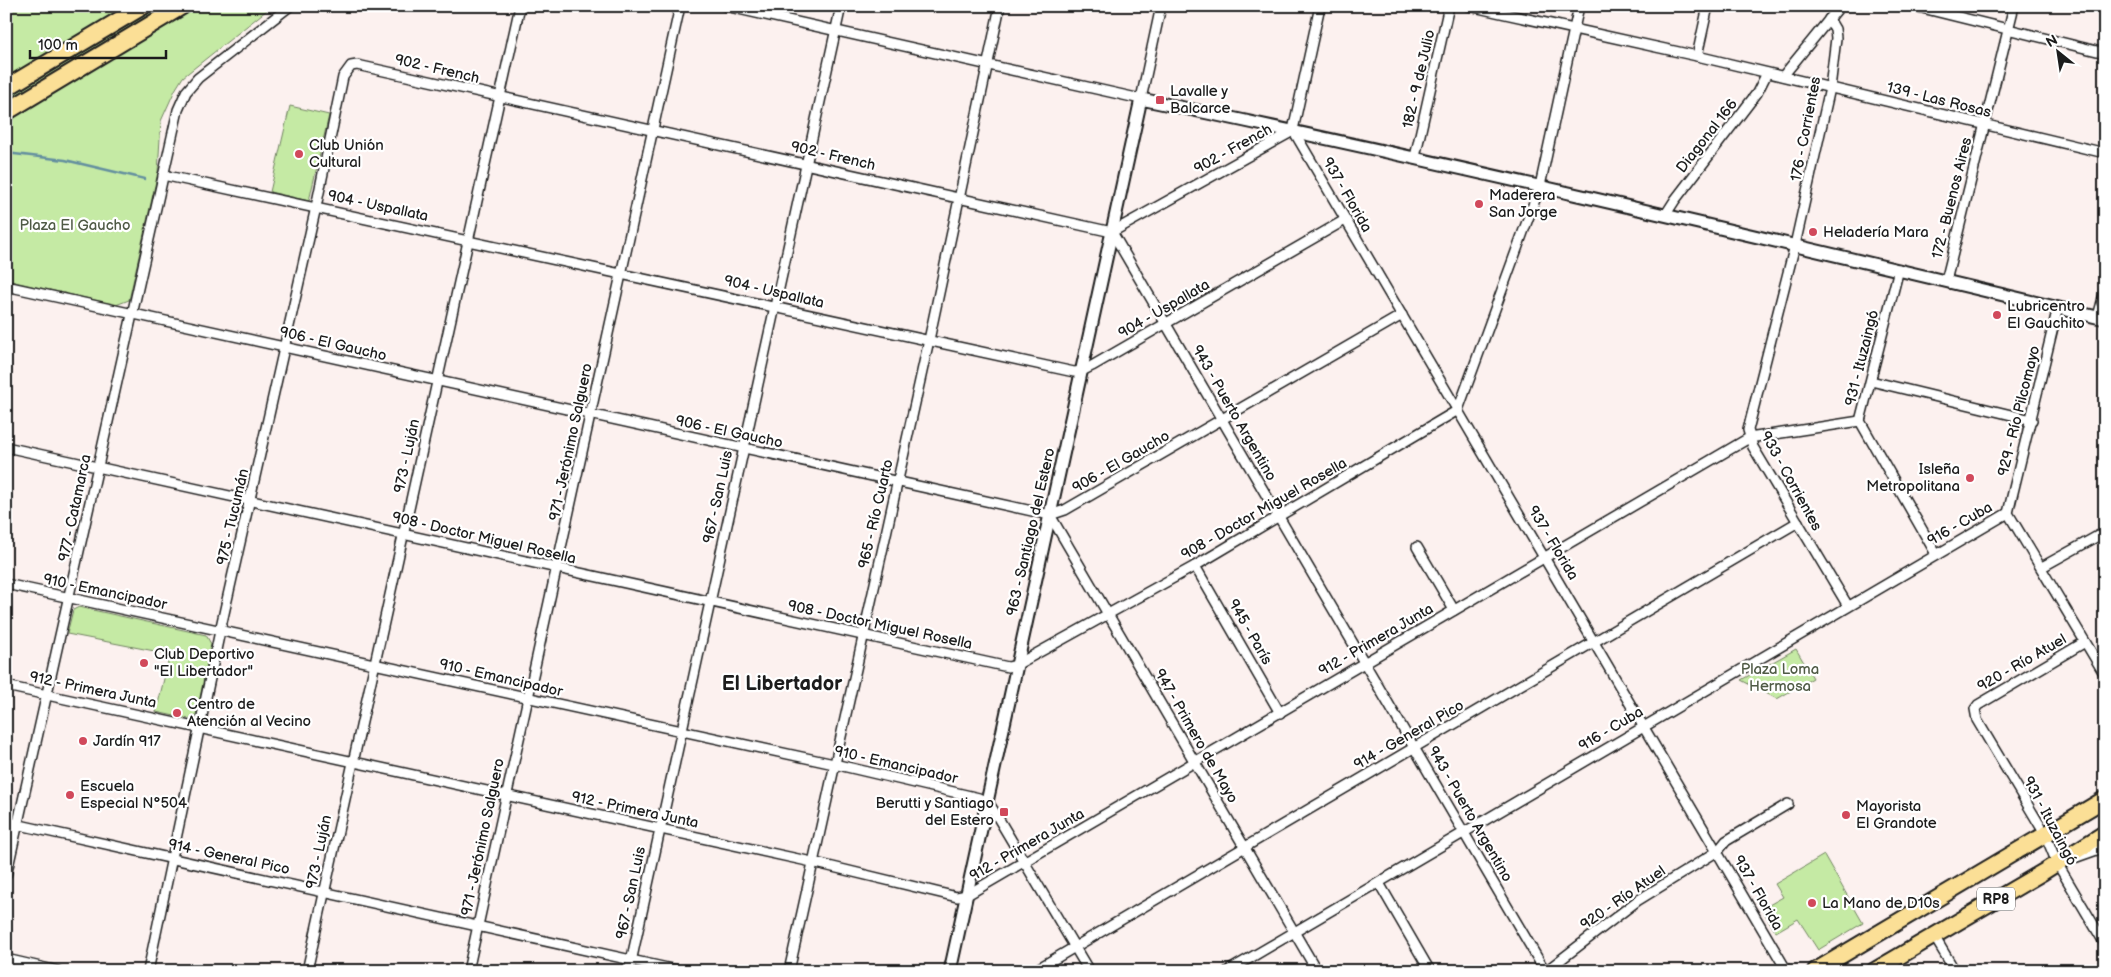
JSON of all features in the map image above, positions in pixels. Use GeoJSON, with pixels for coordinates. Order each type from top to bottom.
{"type":"FeatureCollection","features":[{"type":"Feature","properties":{"kind":"highway"},"geometry":{"type":"LineString","coordinates":[[6,88],[143,6]]}},
{"type":"Feature","properties":{"kind":"highway"},"geometry":{"type":"LineString","coordinates":[[6,112],[182,6]]}},
{"type":"Feature","properties":{"kind":"main road"},"geometry":{"type":"LineString","coordinates":[[2046,837],[2088,815],[2104,799]]}},
{"type":"Feature","properties":{"kind":"main road","name":"RP8"},"geometry":{"type":"LineString","coordinates":[[1874,971],[2105,833]]}},
{"type":"Feature","properties":{"kind":"main road","name":"RP8"},"geometry":{"type":"LineString","coordinates":[[1815,971],[2046,837]]}},
{"type":"Feature","properties":{"kind":"street","name":"977 - Catamarca"},"geometry":{"type":"LineString","coordinates":[[6,876],[178,110],[186,92],[198,78],[290,6]]}},
{"type":"Feature","properties":{"kind":"street","name":"973 - Luján"},"geometry":{"type":"LineString","coordinates":[[307,971],[520,6]]}},
{"type":"Feature","properties":{"kind":"street","name":"971 - Jerónimo Salguero"},"geometry":{"type":"LineString","coordinates":[[468,971],[505,796],[558,569],[680,6]]}},
{"type":"Feature","properties":{"kind":"street"},"geometry":{"type":"LineString","coordinates":[[725,6],[1141,99],[1415,157],[1666,214],[2101,318],[2105,290]]}},
{"type":"Feature","properties":{"kind":"street","name":"967 - San Luis"},"geometry":{"type":"LineString","coordinates":[[629,971],[841,6]]}},
{"type":"Feature","properties":{"kind":"street","name":"965 - Río Cuarto"},"geometry":{"type":"LineString","coordinates":[[789,971],[929,340],[1000,6]]}},
{"type":"Feature","properties":{"kind":"street"},"geometry":{"type":"LineString","coordinates":[[1141,99],[1161,6]]}},
{"type":"Feature","properties":{"kind":"street"},"geometry":{"type":"LineString","coordinates":[[1293,130],[1320,6]]}},
{"type":"Feature","properties":{"kind":"street","name":"182 - 9 de Julio"},"geometry":{"type":"LineString","coordinates":[[1415,157],[1449,6]]}},
{"type":"Feature","properties":{"kind":"street","name":"139 - Las Rosas"},"geometry":{"type":"LineString","coordinates":[[1469,6],[1697,56],[1984,126],[2105,153]]}},
{"type":"Feature","properties":{"kind":"street"},"geometry":{"type":"LineString","coordinates":[[1458,410],[1540,186],[1579,6]]}},
{"type":"Feature","properties":{"kind":"street"},"geometry":{"type":"LineString","coordinates":[[1697,56],[1708,6]]}},
{"type":"Feature","properties":{"kind":"street"},"geometry":{"type":"LineString","coordinates":[[1783,76],[1839,6]]}},
{"type":"Feature","properties":{"kind":"street"},"geometry":{"type":"LineString","coordinates":[[1914,6],[2105,54]]}},
{"type":"Feature","properties":{"kind":"street","name":"172 - Buenos Aires"},"geometry":{"type":"LineString","coordinates":[[1946,281],[2014,6]]}},
{"type":"Feature","properties":{"kind":"street","name":"176 - Corrientes"},"geometry":{"type":"LineString","coordinates":[[1795,245],[1830,88],[1836,38],[1835,29],[1829,19]]}},
{"type":"Feature","properties":{"kind":"street","name":"902 - French"},"geometry":{"type":"LineString","coordinates":[[346,70],[351,66],[357,65],[807,163],[958,199],[1112,232],[1293,130]]}},
{"type":"Feature","properties":{"kind":"street","name":"975 - Tucumán"},"geometry":{"type":"LineString","coordinates":[[148,971],[220,631],[251,502],[346,70]]}},
{"type":"Feature","properties":{"kind":"street","name":"Diagonal 166"},"geometry":{"type":"LineString","coordinates":[[1666,214],[1756,94],[1767,73]]}},
{"type":"Feature","properties":{"kind":"street","name":"963 - Santiago del Estero"},"geometry":{"type":"LineString","coordinates":[[950,971],[1141,99]]}},
{"type":"Feature","properties":{"kind":"street","name":"937 - Florida"},"geometry":{"type":"LineString","coordinates":[[1293,130],[1788,971]]}},
{"type":"Feature","properties":{"kind":"street","name":"904 - Uspallata"},"geometry":{"type":"LineString","coordinates":[[163,175],[468,239],[1068,371],[1082,371],[1345,220]]}},
{"type":"Feature","properties":{"kind":"street","name":"943 - Puerto Argentino"},"geometry":{"type":"LineString","coordinates":[[1112,232],[1545,971]]}},
{"type":"Feature","properties":{"kind":"street","name":"933 - Corrientes"},"geometry":{"type":"LineString","coordinates":[[1795,245],[1749,434],[1848,606]]}},
{"type":"Feature","properties":{"kind":"street","name":"931 - Ituzaingó"},"geometry":{"type":"LineString","coordinates":[[1899,269],[1860,421],[1936,554]]}},
{"type":"Feature","properties":{"kind":"street","name":"906 - El Gaucho"},"geometry":{"type":"LineString","coordinates":[[6,286],[897,483],[1050,515],[1065,510],[1402,315]]}},
{"type":"Feature","properties":{"kind":"street","name":"929 - Río Pilcomayo"},"geometry":{"type":"LineString","coordinates":[[2008,512],[2032,420],[2058,307]]}},
{"type":"Feature","properties":{"kind":"street"},"geometry":{"type":"LineString","coordinates":[[1871,381],[2032,420]]}},
{"type":"Feature","properties":{"kind":"street","name":"908 - Doctor Miguel Rosella"},"geometry":{"type":"LineString","coordinates":[[6,447],[1008,667],[1016,665],[1109,616],[1458,410]]}},
{"type":"Feature","properties":{"kind":"street","name":"912 - Primera Junta"},"geometry":{"type":"LineString","coordinates":[[6,686],[812,862],[957,897],[967,895],[1195,763],[1546,557],[1749,434],[1860,421]]}},
{"type":"Feature","properties":{"kind":"street"},"geometry":{"type":"LineString","coordinates":[[2008,512],[2105,675]]}},
{"type":"Feature","properties":{"kind":"street","name":"916 - Cuba"},"geometry":{"type":"LineString","coordinates":[[1228,971],[2008,512]]}},
{"type":"Feature","properties":{"kind":"street","name":"947 - Primero de Mayo"},"geometry":{"type":"LineString","coordinates":[[1050,515],[1317,971]]}},
{"type":"Feature","properties":{"kind":"street","name":"914 - General Pico"},"geometry":{"type":"LineString","coordinates":[[1034,971],[1798,522]]}},
{"type":"Feature","properties":{"kind":"street"},"geometry":{"type":"LineString","coordinates":[[2042,567],[2105,532]]}},
{"type":"Feature","properties":{"kind":"street"},"geometry":{"type":"LineString","coordinates":[[1417,547],[1454,610]]}},
{"type":"Feature","properties":{"kind":"street","name":"945 - París"},"geometry":{"type":"LineString","coordinates":[[1195,566],[1280,713]]}},
{"type":"Feature","properties":{"kind":"street","name":"910 - Emancipador"},"geometry":{"type":"LineString","coordinates":[[6,584],[834,764],[979,798],[988,802]]}},
{"type":"Feature","properties":{"kind":"street","name":"920 - Río Atuel"},"geometry":{"type":"LineString","coordinates":[[1975,709],[1978,705],[2085,642]]}},
{"type":"Feature","properties":{"kind":"street","name":"931 - Ituzaingó"},"geometry":{"type":"LineString","coordinates":[[1975,709],[1977,720],[2046,837],[2057,863],[2105,944]]}},
{"type":"Feature","properties":{"kind":"street"},"geometry":{"type":"LineString","coordinates":[[988,802],[1089,971]]}},
{"type":"Feature","properties":{"kind":"street","name":"920 - Río Atuel"},"geometry":{"type":"LineString","coordinates":[[1545,971],[1630,906],[1718,851],[1726,841],[1788,804]]}},
{"type":"Feature","properties":{"kind":"street","name":"914 - General Pico"},"geometry":{"type":"LineString","coordinates":[[6,822],[681,971]]}},
{"type":"Feature","properties":{"kind":"street"},"geometry":{"type":"LineString","coordinates":[[2057,863],[2105,847]]}},
{"type":"Feature","properties":{"kind":"street"},"geometry":{"type":"LineString","coordinates":[[1379,883],[1430,971]]}},
{"type":"Feature","properties":{"kind":"street"},"geometry":{"type":"LineString","coordinates":[[1934,936],[1955,971]]}},
{"type":"Feature","properties":{"kind":"street"},"geometry":{"type":"LineString","coordinates":[[6,960],[58,971]]}},
{"type":"Feature","properties":{"kind":"green space","name":"Plaza El Gaucho"},"geometry":{"type":"Polygon","coordinates":[[[6,6],[272,6],[183,77],[175,90],[161,121],[158,172],[129,300],[116,305],[6,280],[6,6]]]}},
{"type":"Feature","properties":{"kind":"green space","name":"Club Unión Cultural"},"geometry":{"type":"Polygon","coordinates":[[[290,106],[329,115],[309,201],[270,192],[290,106]]]}},
{"type":"Feature","properties":{"kind":"green space"},"geometry":{"type":"Polygon","coordinates":[[[79,607],[206,635],[211,644],[197,712],[194,718],[189,719],[156,712],[170,654],[67,634],[73,610],[79,607]]]}},
{"type":"Feature","properties":{"kind":"green space","name":"Plaza Loma Hermosa"},"geometry":{"type":"Polygon","coordinates":[[[1796,649],[1813,678],[1777,699],[1741,680],[1796,649]]]}},
{"type":"Feature","properties":{"kind":"green space","name":"La Mano de D10s"},"geometry":{"type":"Polygon","coordinates":[[[1824,855],[1863,923],[1818,950],[1798,919],[1776,932],[1762,909],[1783,897],[1775,884],[1824,855]]]}},
{"type":"Feature","properties":{"kind":"waterway"},"geometry":{"type":"LineString","coordinates":[[6,153],[65,160],[145,179]]}},
{"type":"Feature","properties":{"kind":"place","name":"Lavalle y Balcarce"},"geometry":{"type":"Point","coordinates":[1160,100]}},
{"type":"Feature","properties":{"kind":"place","name":"Club Unión Cultural"},"geometry":{"type":"Point","coordinates":[299,154]}},
{"type":"Feature","properties":{"kind":"place","name":"Maderera San Jorge"},"geometry":{"type":"Point","coordinates":[1479,204]}},
{"type":"Feature","properties":{"kind":"place","name":"Heladería Mara"},"geometry":{"type":"Point","coordinates":[1813,232]}},
{"type":"Feature","properties":{"kind":"place","name":"Lubricentro El Gauchito"},"geometry":{"type":"Point","coordinates":[1997,315]}},
{"type":"Feature","properties":{"kind":"place","name":"Isleña Metropolitana"},"geometry":{"type":"Point","coordinates":[1970,478]}},
{"type":"Feature","properties":{"kind":"place","name":"Club Deportivo \"El Libertador\""},"geometry":{"type":"Point","coordinates":[144,663]}},
{"type":"Feature","properties":{"kind":"place","name":"Centro de Atención al Vecino"},"geometry":{"type":"Point","coordinates":[177,713]}},
{"type":"Feature","properties":{"kind":"place","name":"Jardín 917"},"geometry":{"type":"Point","coordinates":[83,741]}},
{"type":"Feature","properties":{"kind":"place","name":"Escuela Especial N°504"},"geometry":{"type":"Point","coordinates":[70,795]}},
{"type":"Feature","properties":{"kind":"place","name":"Berutti y Santiago del Estero"},"geometry":{"type":"Point","coordinates":[1004,812]}},
{"type":"Feature","properties":{"kind":"place","name":"Mayorista El Grandote"},"geometry":{"type":"Point","coordinates":[1846,815]}},
{"type":"Feature","properties":{"kind":"place","name":"La Mano de D10s"},"geometry":{"type":"Point","coordinates":[1812,903]}},
{"type":"Feature","properties":{"kind":"district","name":"El Libertador"},"geometry":{"type":"Point","coordinates":[782,684]}}]}
